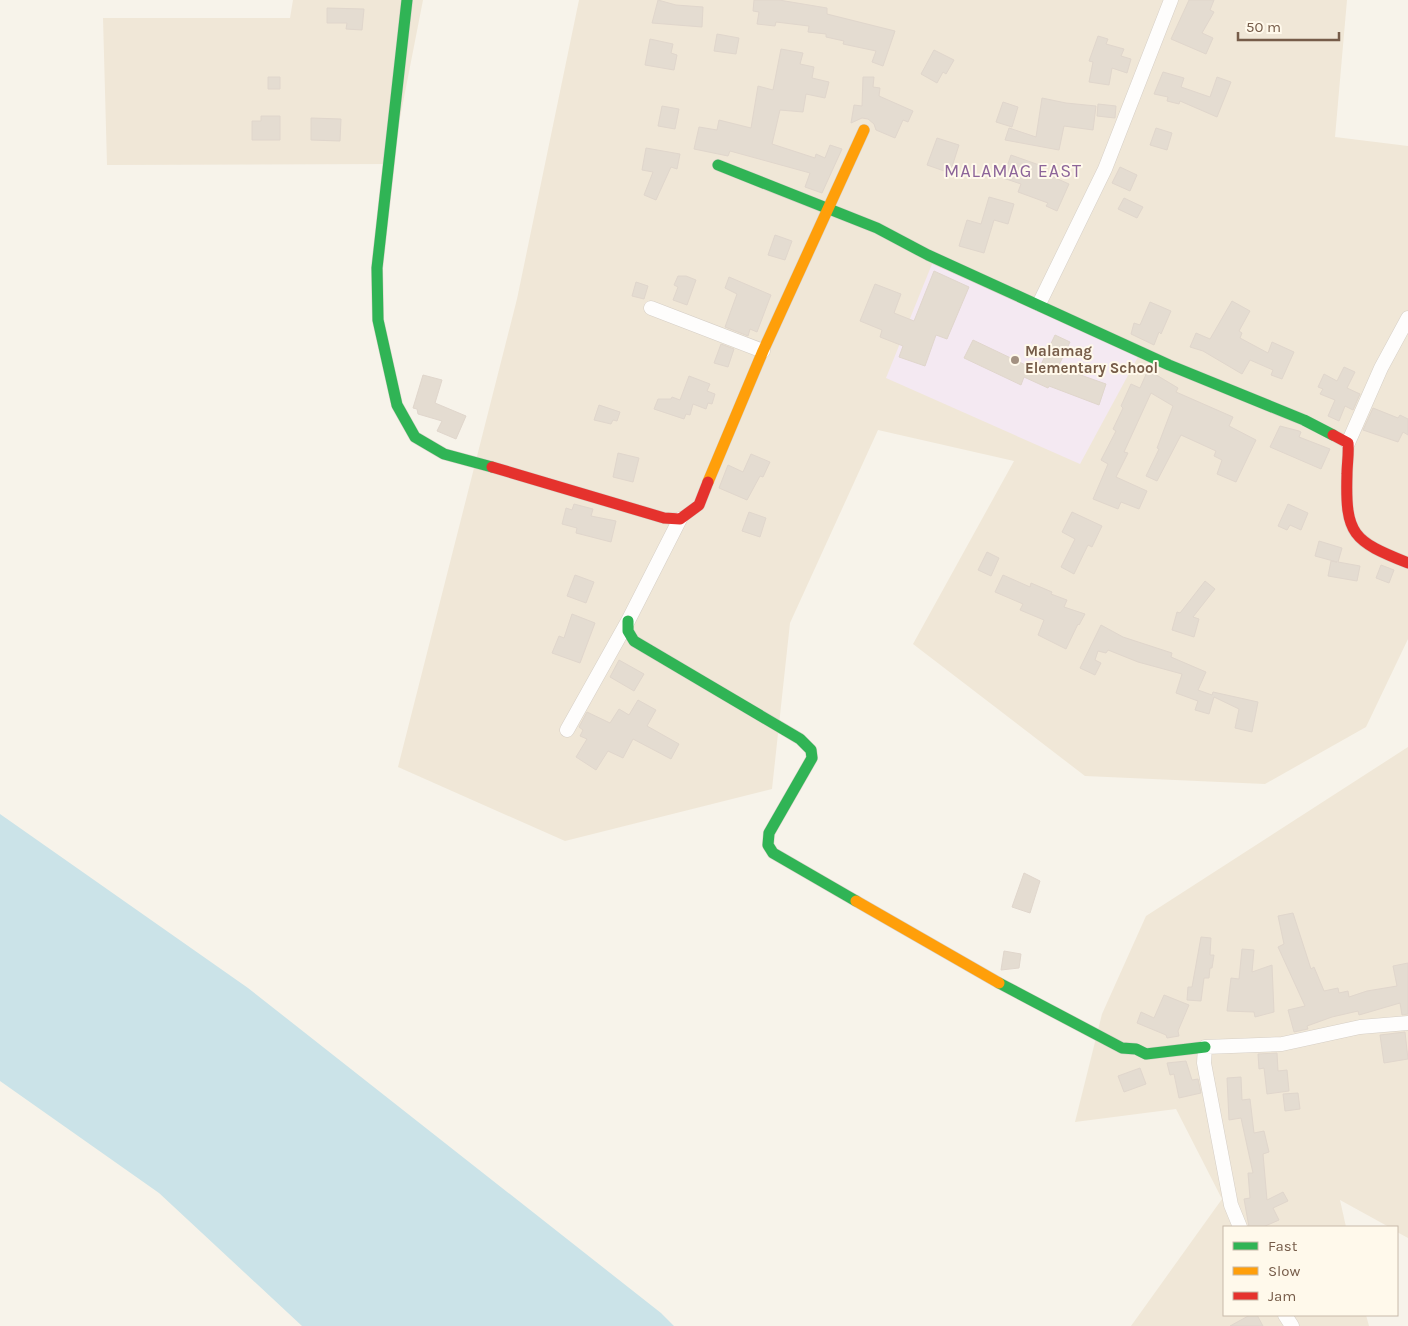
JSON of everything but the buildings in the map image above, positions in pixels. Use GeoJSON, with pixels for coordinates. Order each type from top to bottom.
{"type":"FeatureCollection","features":[{"type":"Feature","properties":{"kind":"street"},"geometry":{"type":"LineString","coordinates":[[407,0],[377,268],[378,320],[397,405],[404,419],[415,437],[444,454],[572,489],[664,518],[680,519]]}},
{"type":"Feature","properties":{"kind":"street"},"geometry":{"type":"LineString","coordinates":[[1039,304],[1105,169],[1171,0]]}},
{"type":"Feature","properties":{"kind":"street"},"geometry":{"type":"LineString","coordinates":[[567,730],[628,621],[680,519],[699,505],[763,351],[864,130]]}},
{"type":"Feature","properties":{"kind":"street"},"geometry":{"type":"LineString","coordinates":[[718,165],[877,228],[928,254],[1168,365],[1304,420],[1348,443]]}},
{"type":"Feature","properties":{"kind":"street"},"geometry":{"type":"LineString","coordinates":[[651,308],[763,351]]}},
{"type":"Feature","properties":{"kind":"street"},"geometry":{"type":"LineString","coordinates":[[1408,318],[1381,368],[1348,443],[1348,523],[1357,539],[1374,550],[1408,564]]}},
{"type":"Feature","properties":{"kind":"street"},"geometry":{"type":"LineString","coordinates":[[628,621],[628,631],[634,642],[800,739],[811,750],[812,758],[769,833],[768,845],[773,853],[994,980],[1122,1048],[1136,1049],[1146,1054],[1205,1047],[1282,1044],[1360,1027],[1408,1023]]}},
{"type":"Feature","properties":{"kind":"street"},"geometry":{"type":"LineString","coordinates":[[1205,1047],[1204,1063],[1231,1205],[1240,1226]]}},
{"type":"Feature","properties":{"kind":"shaded area"},"geometry":{"type":"Polygon","coordinates":[[[293,0],[423,0],[391,164],[107,165],[103,18],[290,18],[293,0]]]}},
{"type":"Feature","properties":{"kind":"shaded area"},"geometry":{"type":"Polygon","coordinates":[[[579,0],[1347,0],[1335,137],[1408,146],[1408,639],[1366,727],[1265,784],[1085,776],[913,644],[1014,461],[878,430],[790,623],[772,789],[565,841],[398,767],[517,299],[579,0]]]}},
{"type":"Feature","properties":{"kind":"shaded area","name":"Malamag Elementary School"},"geometry":{"type":"Polygon","coordinates":[[[932,264],[1139,355],[1080,464],[886,378],[932,264]]]}},
{"type":"Feature","properties":{"kind":"shaded area"},"geometry":{"type":"Polygon","coordinates":[[[1408,747],[1408,1238],[1398,1233],[1398,1226],[1387,1226],[1340,1200],[1346,1226],[1223,1226],[1223,1316],[1366,1316],[1369,1326],[1131,1326],[1222,1199],[1176,1109],[1075,1122],[1102,1014],[1146,916],[1408,747]]]}},
{"type":"Feature","properties":{"kind":"water"},"geometry":{"type":"Polygon","coordinates":[[[0,814],[248,988],[661,1313],[674,1326],[302,1326],[159,1193],[0,1081],[0,814]]]}},
{"type":"Feature","properties":{"kind":"traffic: fast"},"geometry":{"type":"LineString","coordinates":[[407,0],[377,268],[378,320],[397,405],[415,437],[444,454],[492,467]]}},
{"type":"Feature","properties":{"kind":"traffic: fast"},"geometry":{"type":"LineString","coordinates":[[718,165],[877,228],[928,255],[1169,365],[1304,420],[1333,435]]}},
{"type":"Feature","properties":{"kind":"traffic: fast"},"geometry":{"type":"LineString","coordinates":[[628,621],[628,631],[634,641],[800,739],[811,750],[812,758],[769,833],[768,845],[773,853],[856,901]]}},
{"type":"Feature","properties":{"kind":"traffic: fast"},"geometry":{"type":"LineString","coordinates":[[999,983],[1122,1048],[1136,1049],[1146,1054],[1205,1047]]}},
{"type":"Feature","properties":{"kind":"traffic: slow"},"geometry":{"type":"LineString","coordinates":[[708,482],[763,351],[864,130]]}},
{"type":"Feature","properties":{"kind":"traffic: slow"},"geometry":{"type":"LineString","coordinates":[[856,901],[999,983]]}},
{"type":"Feature","properties":{"kind":"traffic: jam"},"geometry":{"type":"LineString","coordinates":[[1333,435],[1348,443],[1348,511],[1356,533],[1375,548],[1408,563]]}},
{"type":"Feature","properties":{"kind":"traffic: jam"},"geometry":{"type":"LineString","coordinates":[[492,467],[664,518],[680,519],[699,505],[708,482]]}},
{"type":"Feature","properties":{"kind":"place","name":"Malamag Elementary School"},"geometry":{"type":"Point","coordinates":[1015,360]}},
{"type":"Feature","properties":{"kind":"district","name":"MALAMAG EAST"},"geometry":{"type":"Point","coordinates":[1013,171]}}]}
